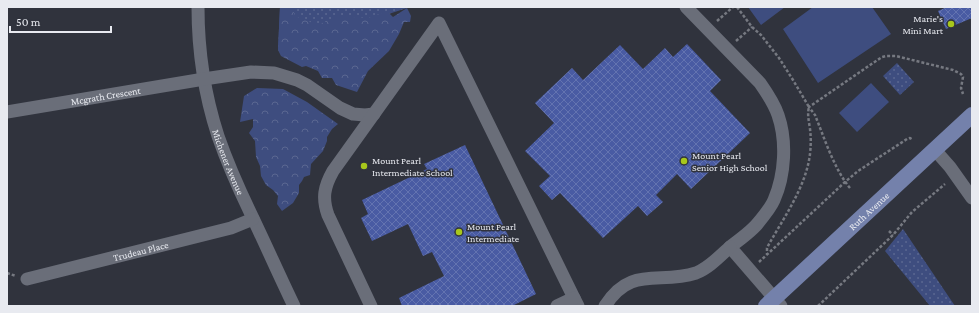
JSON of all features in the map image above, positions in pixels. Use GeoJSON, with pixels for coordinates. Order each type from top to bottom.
{"type":"FeatureCollection","features":[{"type":"Feature","properties":{"kind":"main road","name":"Ruth Avenue"},"geometry":{"type":"LineString","coordinates":[[773,303],[972,115]]}},
{"type":"Feature","properties":{"kind":"street","name":"Michener Avenue"},"geometry":{"type":"LineString","coordinates":[[198,7],[199,40],[204,79],[213,120],[220,143],[253,219],[294,306]]}},
{"type":"Feature","properties":{"kind":"street"},"geometry":{"type":"LineString","coordinates":[[605,306],[615,293],[628,283],[638,280],[682,276],[703,270],[758,224],[774,200],[782,170],[783,156],[783,132],[776,110],[770,97],[760,83],[686,7]]}},
{"type":"Feature","properties":{"kind":"street"},"geometry":{"type":"LineString","coordinates":[[371,306],[328,215],[325,207],[324,192],[331,175],[439,23],[576,302],[557,306]]}},
{"type":"Feature","properties":{"kind":"street","name":"Mcgrath Crescent"},"geometry":{"type":"LineString","coordinates":[[7,112],[251,72],[274,73],[297,80],[307,85],[346,112],[359,115],[374,114]]}},
{"type":"Feature","properties":{"kind":"street"},"geometry":{"type":"LineString","coordinates":[[935,150],[950,167],[972,198]]}},
{"type":"Feature","properties":{"kind":"street","name":"Trudeau Place"},"geometry":{"type":"LineString","coordinates":[[27,280],[224,230],[253,219]]}},
{"type":"Feature","properties":{"kind":"street"},"geometry":{"type":"LineString","coordinates":[[730,247],[750,270],[773,303]]}},
{"type":"Feature","properties":{"kind":"path"},"geometry":{"type":"LineString","coordinates":[[719,20],[732,7]]}},
{"type":"Feature","properties":{"kind":"path"},"geometry":{"type":"LineString","coordinates":[[738,39],[752,27]]}},
{"type":"Feature","properties":{"kind":"path"},"geometry":{"type":"LineString","coordinates":[[850,188],[845,182],[832,156],[815,115],[809,107],[873,62],[886,56],[906,58],[953,70],[963,77],[960,88],[963,94]]}},
{"type":"Feature","properties":{"kind":"path"},"geometry":{"type":"LineString","coordinates":[[750,270],[858,171],[907,139],[910,138],[912,140]]}},
{"type":"Feature","properties":{"kind":"path"},"geometry":{"type":"LineString","coordinates":[[818,306],[894,235],[909,214],[945,184]]}},
{"type":"Feature","properties":{"kind":"path"},"geometry":{"type":"LineString","coordinates":[[889,231],[894,235]]}},
{"type":"Feature","properties":{"kind":"green space"},"geometry":{"type":"Polygon","coordinates":[[[280,7],[422,7],[407,8],[278,50],[280,7]]]}},
{"type":"Feature","properties":{"kind":"green space"},"geometry":{"type":"Polygon","coordinates":[[[280,7],[292,7],[295,16],[318,25],[338,16],[368,18],[387,11],[393,17],[407,8],[411,16],[410,22],[404,22],[389,51],[368,71],[357,92],[336,85],[332,78],[322,78],[318,71],[306,66],[302,67],[281,56],[278,50],[280,7]]]}},
{"type":"Feature","properties":{"kind":"green space"},"geometry":{"type":"Polygon","coordinates":[[[748,7],[785,7],[761,25],[748,7]]]}},
{"type":"Feature","properties":{"kind":"green space"},"geometry":{"type":"Polygon","coordinates":[[[813,7],[872,7],[891,34],[818,83],[783,29],[813,7]]]}},
{"type":"Feature","properties":{"kind":"green space"},"geometry":{"type":"Polygon","coordinates":[[[897,63],[914,82],[900,95],[883,76],[897,63]]]}},
{"type":"Feature","properties":{"kind":"green space"},"geometry":{"type":"Polygon","coordinates":[[[871,83],[889,102],[857,132],[839,113],[871,83]]]}},
{"type":"Feature","properties":{"kind":"green space"},"geometry":{"type":"Polygon","coordinates":[[[257,88],[283,89],[307,102],[338,124],[332,129],[327,137],[323,151],[311,164],[310,175],[304,177],[299,185],[299,193],[293,203],[282,211],[277,204],[278,196],[266,185],[261,176],[260,166],[256,157],[255,141],[249,133],[253,127],[253,119],[240,122],[244,96],[257,88]]]}},
{"type":"Feature","properties":{"kind":"green space"},"geometry":{"type":"Polygon","coordinates":[[[903,229],[955,306],[930,306],[885,251],[903,229]]]}},
{"type":"Feature","properties":{"kind":"building","name":"Marie's Mini Mart"},"geometry":{"type":"Polygon","coordinates":[[[947,7],[972,7],[972,18],[946,29],[938,11],[947,7]]]}},
{"type":"Feature","properties":{"kind":"building","name":"Mount Pearl Senior High School"},"geometry":{"type":"Polygon","coordinates":[[[687,44],[721,80],[710,91],[750,133],[691,189],[677,174],[656,195],[663,202],[647,216],[638,206],[603,238],[560,193],[552,200],[539,186],[550,176],[525,151],[554,123],[535,103],[572,68],[583,80],[620,45],[643,69],[665,48],[673,57],[687,44]]]}},
{"type":"Feature","properties":{"kind":"building","name":"Mount Pearl Intermediate"},"geometry":{"type":"Polygon","coordinates":[[[465,145],[536,294],[512,306],[402,306],[399,298],[444,276],[432,252],[423,256],[408,224],[372,241],[361,218],[368,214],[362,200],[427,169],[424,164],[465,145]]]}},
{"type":"Feature","properties":{"kind":"place","name":"Marie's Mini Mart"},"geometry":{"type":"Point","coordinates":[951,24]}},
{"type":"Feature","properties":{"kind":"place","name":"Mount Pearl Senior High School"},"geometry":{"type":"Point","coordinates":[684,161]}},
{"type":"Feature","properties":{"kind":"place","name":"Mount Pearl Intermediate School"},"geometry":{"type":"Point","coordinates":[364,166]}},
{"type":"Feature","properties":{"kind":"place","name":"Mount Pearl Intermediate"},"geometry":{"type":"Point","coordinates":[459,232]}}]}
